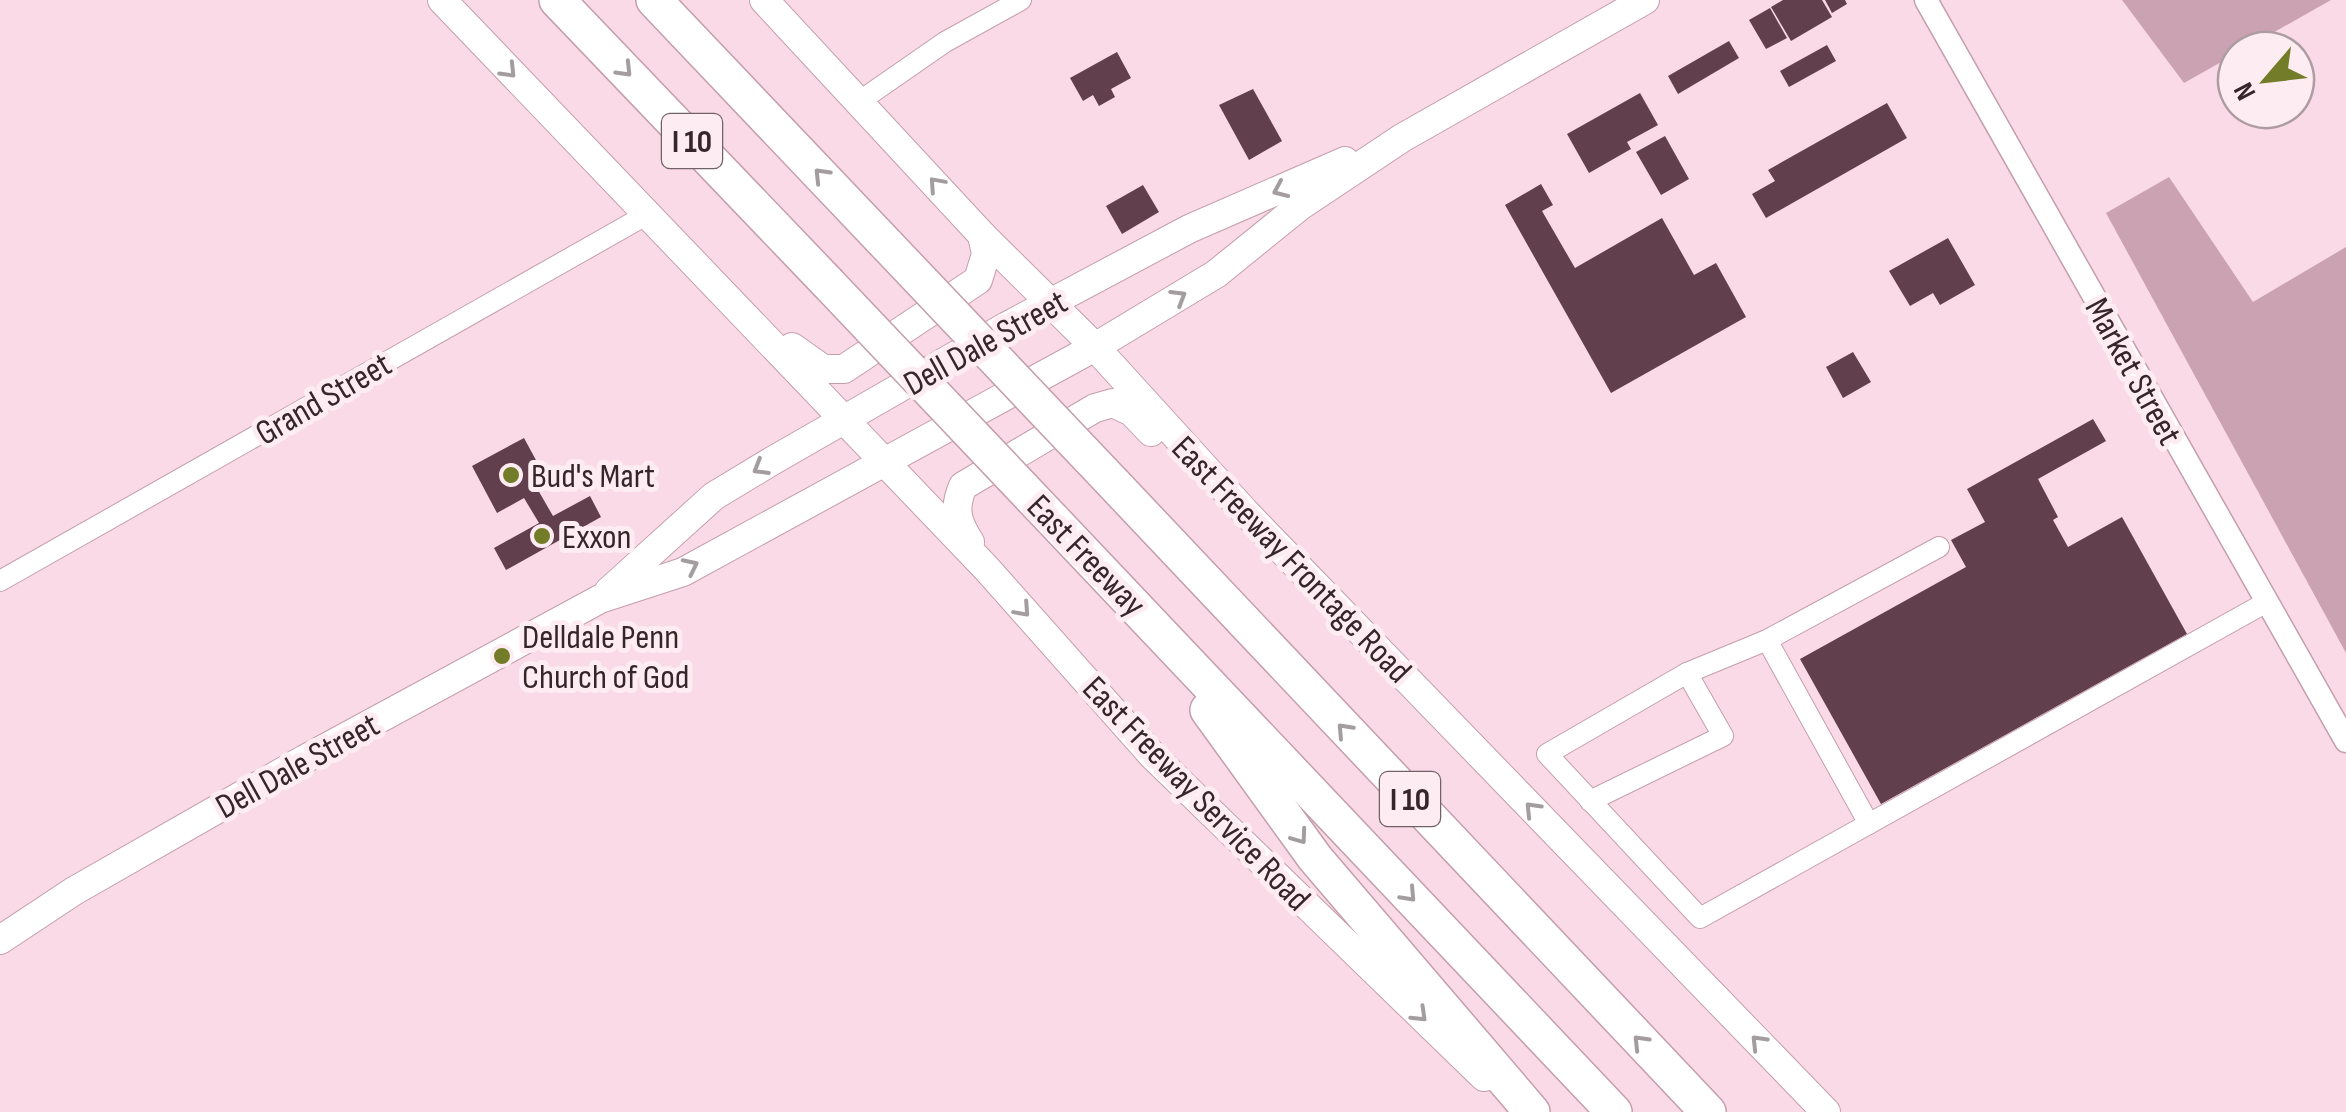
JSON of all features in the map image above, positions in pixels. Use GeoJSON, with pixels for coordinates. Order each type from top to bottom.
{"type":"FeatureCollection","features":[{"type":"Feature","properties":{"kind":"highway","name":"East Freeway"},"geometry":{"type":"LineString","coordinates":[[557,0],[1614,1112]]}},
{"type":"Feature","properties":{"kind":"highway","name":"East Freeway"},"geometry":{"type":"LineString","coordinates":[[654,0],[1708,1112]]}},
{"type":"Feature","properties":{"kind":"highway"},"geometry":{"type":"LineString","coordinates":[[1118,588],[1315,858],[1397,949],[1532,1112]]}},
{"type":"Feature","properties":{"kind":"main road"},"geometry":{"type":"LineString","coordinates":[[442,0],[884,462]]}},
{"type":"Feature","properties":{"kind":"main road","name":"East Freeway Frontage Road"},"geometry":{"type":"LineString","coordinates":[[764,0],[982,235],[1095,347],[1247,514],[1826,1112]]}},
{"type":"Feature","properties":{"kind":"main road","name":"Dell Dale Street"},"geometry":{"type":"LineString","coordinates":[[0,940],[74,891],[288,769],[600,599],[682,572],[1095,347],[1216,274],[1300,206],[1402,138],[1645,0]]}},
{"type":"Feature","properties":{"kind":"main road","name":"Dell Dale Street"},"geometry":{"type":"LineString","coordinates":[[600,599],[714,496],[1189,229],[1402,138]]}},
{"type":"Feature","properties":{"kind":"main road"},"geometry":{"type":"LineString","coordinates":[[683,251],[717,270],[801,358],[823,369],[844,370],[978,280],[986,254],[982,235]]}},
{"type":"Feature","properties":{"kind":"main road"},"geometry":{"type":"LineString","coordinates":[[986,569],[957,521],[957,500],[963,486],[1095,408],[1112,403],[1132,412],[1220,497],[1247,514]]}},
{"type":"Feature","properties":{"kind":"main road","name":"East Freeway Service Road"},"geometry":{"type":"LineString","coordinates":[[884,462],[986,569],[1153,756],[1520,1112]]}},
{"type":"Feature","properties":{"kind":"street"},"geometry":{"type":"LineString","coordinates":[[860,101],[944,42],[1021,0]]}},
{"type":"Feature","properties":{"kind":"street","name":"Market Street"},"geometry":{"type":"LineString","coordinates":[[1926,0],[2264,603],[2346,741]]}},
{"type":"Feature","properties":{"kind":"street","name":"Grand Street"},"geometry":{"type":"LineString","coordinates":[[0,581],[646,215]]}},
{"type":"Feature","properties":{"kind":"street"},"geometry":{"type":"LineString","coordinates":[[1939,547],[1767,640],[1688,673],[1546,754],[1700,918],[2264,603]]}},
{"type":"Feature","properties":{"kind":"street"},"geometry":{"type":"LineString","coordinates":[[1767,640],[1868,824]]}},
{"type":"Feature","properties":{"kind":"street"},"geometry":{"type":"LineString","coordinates":[[1590,801],[1723,736],[1688,673]]}},
{"type":"Feature","properties":{"kind":"shaded area"},"geometry":{"type":"Polygon","coordinates":[[[2122,0],[2331,0],[2278,30],[2216,30],[2216,65],[2184,83],[2122,0]]]}},
{"type":"Feature","properties":{"kind":"shaded area"},"geometry":{"type":"Polygon","coordinates":[[[2169,177],[2253,302],[2346,247],[2346,653],[2106,213],[2169,177]]]}},
{"type":"Feature","properties":{"kind":"building"},"geometry":{"type":"Polygon","coordinates":[[[1783,0],[1822,0],[1832,17],[1791,41],[1771,7],[1783,0]]]}},
{"type":"Feature","properties":{"kind":"building"},"geometry":{"type":"Polygon","coordinates":[[[1825,0],[1845,0],[1847,4],[1832,13],[1825,0]]]}},
{"type":"Feature","properties":{"kind":"building"},"geometry":{"type":"Polygon","coordinates":[[[1770,8],[1787,38],[1766,49],[1749,20],[1770,8]]]}},
{"type":"Feature","properties":{"kind":"building"},"geometry":{"type":"Polygon","coordinates":[[[1729,41],[1739,58],[1678,94],[1668,76],[1729,41]]]}},
{"type":"Feature","properties":{"kind":"building"},"geometry":{"type":"Polygon","coordinates":[[[1827,45],[1836,61],[1789,87],[1780,71],[1827,45]]]}},
{"type":"Feature","properties":{"kind":"building"},"geometry":{"type":"Polygon","coordinates":[[[1117,52],[1131,78],[1111,89],[1115,97],[1099,106],[1093,95],[1083,101],[1070,78],[1117,52]]]}},
{"type":"Feature","properties":{"kind":"building"},"geometry":{"type":"Polygon","coordinates":[[[1253,89],[1282,141],[1249,160],[1219,105],[1253,89]]]}},
{"type":"Feature","properties":{"kind":"building"},"geometry":{"type":"Polygon","coordinates":[[[1640,93],[1658,125],[1627,142],[1631,149],[1589,173],[1567,134],[1640,93]]]}},
{"type":"Feature","properties":{"kind":"building"},"geometry":{"type":"Polygon","coordinates":[[[1887,103],[1907,138],[1766,218],[1752,194],[1775,181],[1768,170],[1887,103]]]}},
{"type":"Feature","properties":{"kind":"building"},"geometry":{"type":"Polygon","coordinates":[[[1665,136],[1689,179],[1661,195],[1636,152],[1665,136]]]}},
{"type":"Feature","properties":{"kind":"building"},"geometry":{"type":"Polygon","coordinates":[[[1541,184],[1553,205],[1542,211],[1575,268],[1662,218],[1694,275],[1716,263],[1746,317],[1611,393],[1505,205],[1541,184]]]}},
{"type":"Feature","properties":{"kind":"building"},"geometry":{"type":"Polygon","coordinates":[[[1143,185],[1159,212],[1122,234],[1106,206],[1143,185]]]}},
{"type":"Feature","properties":{"kind":"building"},"geometry":{"type":"Polygon","coordinates":[[[1948,238],[1975,285],[1940,305],[1933,293],[1910,306],[1889,271],[1948,238]]]}},
{"type":"Feature","properties":{"kind":"building"},"geometry":{"type":"Polygon","coordinates":[[[1853,352],[1871,382],[1843,398],[1826,367],[1853,352]]]}},
{"type":"Feature","properties":{"kind":"building"},"geometry":{"type":"Polygon","coordinates":[[[2093,419],[2106,441],[2038,479],[2058,517],[2053,520],[2068,547],[2122,517],[2187,634],[1881,804],[1800,659],[1966,567],[1951,540],[1985,522],[1967,489],[2093,419]]]}},
{"type":"Feature","properties":{"kind":"building"},"geometry":{"type":"Polygon","coordinates":[[[524,438],[549,484],[538,490],[553,516],[590,496],[601,517],[506,570],[494,548],[539,523],[524,498],[497,513],[472,466],[524,438]]]}},
{"type":"Feature","properties":{"kind":"place","name":"Bud's Mart"},"geometry":{"type":"Point","coordinates":[511,475]}},
{"type":"Feature","properties":{"kind":"place","name":"Exxon"},"geometry":{"type":"Point","coordinates":[542,536]}},
{"type":"Feature","properties":{"kind":"place","name":"Delldale Penn Church of God"},"geometry":{"type":"Point","coordinates":[502,656]}}]}
